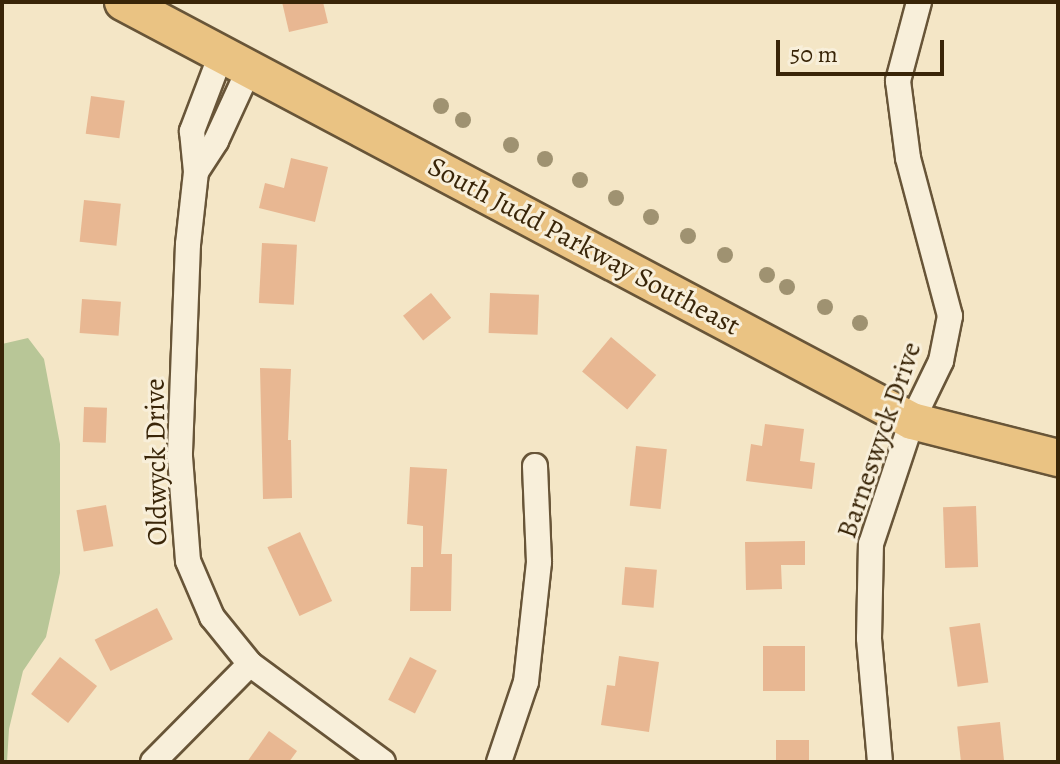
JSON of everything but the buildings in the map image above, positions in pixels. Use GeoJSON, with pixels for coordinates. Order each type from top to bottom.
{"type":"FeatureCollection","features":[{"type":"Feature","properties":{"kind":"highway","name":"South Judd Parkway Southeast"},"geometry":{"type":"LineString","coordinates":[[123,2],[912,421],[1058,458]]}},
{"type":"Feature","properties":{"kind":"street","name":"Barneswyck Drive"},"geometry":{"type":"LineString","coordinates":[[880,762],[869,638],[871,544],[912,421],[941,361],[950,316],[908,158],[898,81],[919,2]]}},
{"type":"Feature","properties":{"kind":"street","name":"Oldwyck Drive"},"geometry":{"type":"LineString","coordinates":[[236,60],[192,131],[196,172],[188,244],[182,505],[188,561],[212,617],[250,664],[383,762]]}},
{"type":"Feature","properties":{"kind":"street"},"geometry":{"type":"LineString","coordinates":[[499,762],[526,682],[539,562],[535,466]]}},
{"type":"Feature","properties":{"kind":"street"},"geometry":{"type":"LineString","coordinates":[[153,762],[250,664]]}},
{"type":"Feature","properties":{"kind":"green space"},"geometry":{"type":"Polygon","coordinates":[[[28,338],[44,359],[60,444],[60,573],[46,637],[23,671],[9,729],[7,762],[2,762],[2,344],[28,338]]]}}]}
